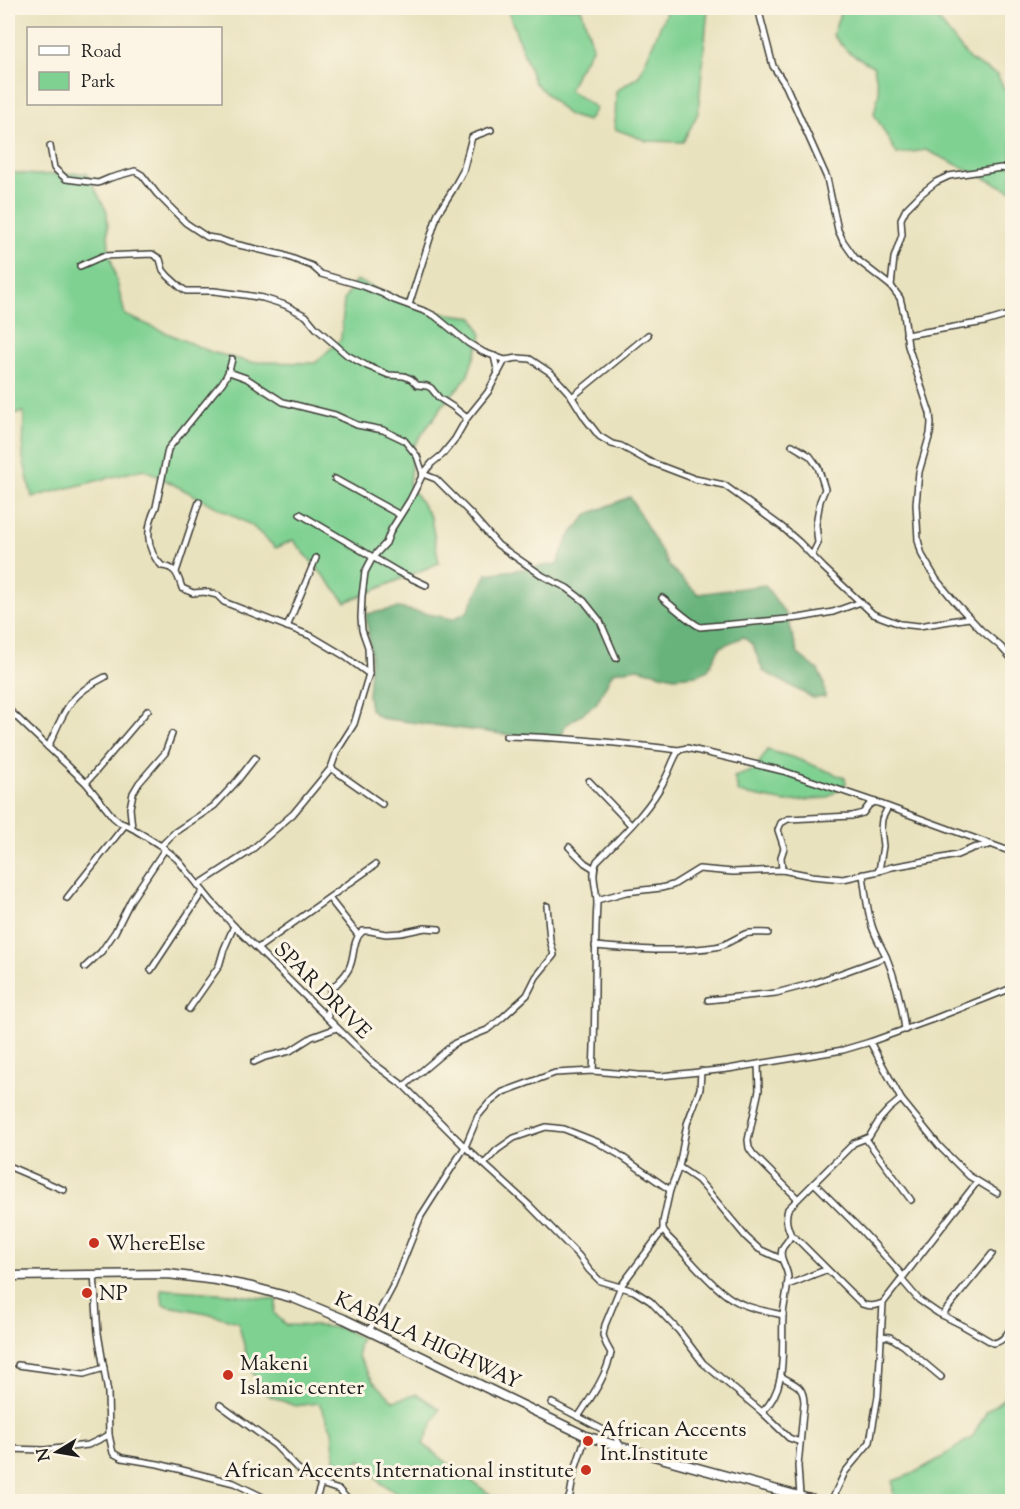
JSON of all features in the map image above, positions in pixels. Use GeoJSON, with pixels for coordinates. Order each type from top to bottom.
{"type":"FeatureCollection","features":[{"type":"Feature","properties":{"kind":"main road","name":"KABALA HIGHWAY"},"geometry":{"type":"LineString","coordinates":[[8,1276],[168,1274],[216,1280],[293,1298],[369,1331],[586,1436],[821,1502]]}},
{"type":"Feature","properties":{"kind":"street"},"geometry":{"type":"LineString","coordinates":[[758,8],[773,66],[786,86],[827,178],[838,230],[843,241],[855,258],[891,286],[903,305],[908,346],[930,413],[931,423],[928,442],[918,472],[916,504],[918,540],[922,555],[936,579],[969,618],[1000,645],[1012,659]]}},
{"type":"Feature","properties":{"kind":"street"},"geometry":{"type":"LineString","coordinates":[[409,305],[438,213],[463,171],[472,137],[491,130]]}},
{"type":"Feature","properties":{"kind":"street"},"geometry":{"type":"LineString","coordinates":[[50,146],[54,168],[66,179],[98,183],[135,171],[142,175],[186,223],[207,237],[283,255],[312,266],[321,274],[363,286],[435,316],[468,343],[494,356],[505,360],[530,359],[551,374],[572,397],[585,418],[604,440],[694,479],[724,485],[782,527],[873,614],[900,624],[919,626],[969,618]]}},
{"type":"Feature","properties":{"kind":"street"},"geometry":{"type":"LineString","coordinates":[[891,286],[894,258],[902,235],[902,219],[906,209],[921,194],[948,176],[1000,168],[1012,170]]}},
{"type":"Feature","properties":{"kind":"street"},"geometry":{"type":"LineString","coordinates":[[80,266],[103,256],[152,254],[160,259],[163,270],[168,276],[186,291],[214,291],[245,295],[285,305],[306,316],[324,336],[347,355],[389,375],[404,376],[417,385],[431,388],[439,398],[467,418]]}},
{"type":"Feature","properties":{"kind":"street"},"geometry":{"type":"LineString","coordinates":[[906,335],[985,322],[1012,314]]}},
{"type":"Feature","properties":{"kind":"street"},"geometry":{"type":"LineString","coordinates":[[572,397],[648,335]]}},
{"type":"Feature","properties":{"kind":"street"},"geometry":{"type":"LineString","coordinates":[[494,356],[498,374]]}},
{"type":"Feature","properties":{"kind":"street"},"geometry":{"type":"LineString","coordinates":[[232,359],[223,383],[168,449],[156,507],[151,516],[148,532],[152,554],[162,567],[169,567],[176,572],[182,588],[193,593],[205,592],[217,595],[224,602],[311,636],[369,674]]}},
{"type":"Feature","properties":{"kind":"street"},"geometry":{"type":"LineString","coordinates":[[151,970],[201,888],[285,821],[331,768],[354,724],[369,674],[368,647],[362,630],[361,618],[365,572],[373,557],[386,543],[423,474],[455,439],[467,418],[488,392],[505,360]]}},
{"type":"Feature","properties":{"kind":"street"},"geometry":{"type":"LineString","coordinates":[[229,372],[246,378],[283,402],[335,415],[357,425],[382,430],[404,440],[417,456],[423,474]]}},
{"type":"Feature","properties":{"kind":"street"},"geometry":{"type":"LineString","coordinates":[[792,445],[810,456],[818,467],[825,489],[820,501],[816,524],[818,543],[812,555]]}},
{"type":"Feature","properties":{"kind":"street"},"geometry":{"type":"LineString","coordinates":[[423,474],[436,478],[498,545],[584,601],[600,621],[616,658]]}},
{"type":"Feature","properties":{"kind":"street"},"geometry":{"type":"LineString","coordinates":[[335,478],[400,515]]}},
{"type":"Feature","properties":{"kind":"street"},"geometry":{"type":"LineString","coordinates":[[176,572],[199,501]]}},
{"type":"Feature","properties":{"kind":"street"},"geometry":{"type":"LineString","coordinates":[[300,514],[398,572],[426,585]]}},
{"type":"Feature","properties":{"kind":"street"},"geometry":{"type":"LineString","coordinates":[[287,627],[316,558]]}},
{"type":"Feature","properties":{"kind":"street"},"geometry":{"type":"LineString","coordinates":[[662,598],[700,627],[799,618],[833,612],[861,602]]}},
{"type":"Feature","properties":{"kind":"street"},"geometry":{"type":"LineString","coordinates":[[48,747],[62,715],[75,696],[92,683],[105,677]]}},
{"type":"Feature","properties":{"kind":"street","name":"SPAR DRIVE"},"geometry":{"type":"LineString","coordinates":[[8,709],[86,783],[113,817],[177,859],[234,926],[373,1063],[404,1086],[465,1147],[530,1206],[600,1281],[634,1291],[650,1301],[679,1331],[703,1363],[762,1412],[789,1438],[800,1442]]}},
{"type":"Feature","properties":{"kind":"street"},"geometry":{"type":"LineString","coordinates":[[86,783],[148,710]]}},
{"type":"Feature","properties":{"kind":"street"},"geometry":{"type":"LineString","coordinates":[[132,828],[130,808],[133,793],[165,753],[172,734]]}},
{"type":"Feature","properties":{"kind":"street"},"geometry":{"type":"LineString","coordinates":[[506,736],[596,740],[679,750],[687,748],[783,771],[1012,852]]}},
{"type":"Feature","properties":{"kind":"street"},"geometry":{"type":"LineString","coordinates":[[593,1071],[596,1028],[597,900],[594,868],[597,861],[644,812],[666,779],[679,750]]}},
{"type":"Feature","properties":{"kind":"street"},"geometry":{"type":"LineString","coordinates":[[85,967],[115,932],[131,900],[175,832],[214,806],[255,758]]}},
{"type":"Feature","properties":{"kind":"street"},"geometry":{"type":"LineString","coordinates":[[331,768],[382,804]]}},
{"type":"Feature","properties":{"kind":"street"},"geometry":{"type":"LineString","coordinates":[[589,781],[631,825]]}},
{"type":"Feature","properties":{"kind":"street"},"geometry":{"type":"LineString","coordinates":[[782,870],[784,848],[778,830],[781,823],[788,819],[852,816],[863,813],[869,805],[875,802]]}},
{"type":"Feature","properties":{"kind":"street"},"geometry":{"type":"LineString","coordinates":[[879,871],[884,846],[882,819],[888,807]]}},
{"type":"Feature","properties":{"kind":"street"},"geometry":{"type":"LineString","coordinates":[[67,898],[125,825]]}},
{"type":"Feature","properties":{"kind":"street"},"geometry":{"type":"LineString","coordinates":[[597,900],[626,892],[673,885],[699,869],[733,872],[782,870],[843,879],[892,867],[950,857],[973,848],[992,845]]}},
{"type":"Feature","properties":{"kind":"street"},"geometry":{"type":"LineString","coordinates":[[569,847],[585,863],[594,868]]}},
{"type":"Feature","properties":{"kind":"street"},"geometry":{"type":"LineString","coordinates":[[258,948],[375,865]]}},
{"type":"Feature","properties":{"kind":"street"},"geometry":{"type":"LineString","coordinates":[[863,874],[872,926],[896,985],[905,1030]]}},
{"type":"Feature","properties":{"kind":"street"},"geometry":{"type":"LineString","coordinates":[[329,898],[358,935]]}},
{"type":"Feature","properties":{"kind":"street"},"geometry":{"type":"LineString","coordinates":[[404,1086],[455,1043],[487,1029],[527,995],[536,977],[554,955],[550,940],[547,906]]}},
{"type":"Feature","properties":{"kind":"street"},"geometry":{"type":"LineString","coordinates":[[189,1009],[219,966],[234,926]]}},
{"type":"Feature","properties":{"kind":"street"},"geometry":{"type":"LineString","coordinates":[[328,1018],[328,995],[349,969],[355,942],[363,931],[386,934],[425,928],[440,929]]}},
{"type":"Feature","properties":{"kind":"street"},"geometry":{"type":"LineString","coordinates":[[595,946],[645,950],[704,949],[719,947],[744,934],[768,933]]}},
{"type":"Feature","properties":{"kind":"street"},"geometry":{"type":"LineString","coordinates":[[708,1000],[776,993],[814,983],[886,957]]}},
{"type":"Feature","properties":{"kind":"street"},"geometry":{"type":"LineString","coordinates":[[369,1331],[393,1286],[421,1216],[465,1147],[478,1116],[503,1092],[555,1073],[593,1071],[661,1076],[758,1065],[833,1052],[905,1030],[1012,988]]}},
{"type":"Feature","properties":{"kind":"street"},"geometry":{"type":"LineString","coordinates":[[254,1062],[290,1051],[312,1036],[338,1028]]}},
{"type":"Feature","properties":{"kind":"street"},"geometry":{"type":"LineString","coordinates":[[870,1042],[901,1099],[954,1163],[977,1182],[997,1193]]}},
{"type":"Feature","properties":{"kind":"street"},"geometry":{"type":"LineString","coordinates":[[758,1065],[759,1090],[748,1140],[749,1148],[798,1199]]}},
{"type":"Feature","properties":{"kind":"street"},"geometry":{"type":"LineString","coordinates":[[700,1071],[700,1089],[687,1124],[680,1167],[670,1190],[663,1230],[729,1297],[750,1307],[783,1315]]}},
{"type":"Feature","properties":{"kind":"street"},"geometry":{"type":"LineString","coordinates":[[883,1303],[869,1307],[862,1304],[791,1235],[786,1217],[788,1209],[854,1143],[866,1139],[886,1112],[901,1099]]}},
{"type":"Feature","properties":{"kind":"street"},"geometry":{"type":"LineString","coordinates":[[484,1164],[497,1150],[514,1138],[546,1127],[564,1130],[597,1142],[670,1190]]}},
{"type":"Feature","properties":{"kind":"street"},"geometry":{"type":"LineString","coordinates":[[866,1139],[911,1200]]}},
{"type":"Feature","properties":{"kind":"street"},"geometry":{"type":"LineString","coordinates":[[8,1166],[64,1190]]}},
{"type":"Feature","properties":{"kind":"street"},"geometry":{"type":"LineString","coordinates":[[680,1167],[698,1180],[746,1237],[759,1249],[782,1259],[787,1267],[781,1376],[769,1406],[762,1412]]}},
{"type":"Feature","properties":{"kind":"street"},"geometry":{"type":"LineString","coordinates":[[831,1502],[845,1472],[870,1442],[878,1396],[883,1303],[977,1182]]}},
{"type":"Feature","properties":{"kind":"street"},"geometry":{"type":"LineString","coordinates":[[814,1183],[902,1277],[919,1300],[993,1342],[1003,1339],[1012,1326]]}},
{"type":"Feature","properties":{"kind":"street"},"geometry":{"type":"LineString","coordinates":[[578,1417],[601,1381],[608,1365],[611,1353],[603,1335],[621,1286],[663,1230]]}},
{"type":"Feature","properties":{"kind":"street"},"geometry":{"type":"LineString","coordinates":[[782,1259],[783,1247],[791,1235]]}},
{"type":"Feature","properties":{"kind":"street"},"geometry":{"type":"LineString","coordinates":[[942,1315],[992,1254]]}},
{"type":"Feature","properties":{"kind":"street"},"geometry":{"type":"LineString","coordinates":[[787,1285],[827,1270]]}},
{"type":"Feature","properties":{"kind":"street"},"geometry":{"type":"LineString","coordinates":[[94,1274],[98,1333],[108,1394],[109,1435],[113,1453],[122,1458],[158,1464],[234,1483],[273,1502]]}},
{"type":"Feature","properties":{"kind":"street"},"geometry":{"type":"LineString","coordinates":[[881,1336],[890,1337],[904,1346],[941,1377]]}},
{"type":"Feature","properties":{"kind":"street"},"geometry":{"type":"LineString","coordinates":[[18,1365],[84,1374],[104,1368]]}},
{"type":"Feature","properties":{"kind":"street"},"geometry":{"type":"LineString","coordinates":[[781,1376],[802,1389],[804,1395],[798,1466],[800,1496]]}},
{"type":"Feature","properties":{"kind":"street"},"geometry":{"type":"LineString","coordinates":[[552,1403],[615,1436],[621,1447]]}},
{"type":"Feature","properties":{"kind":"street"},"geometry":{"type":"LineString","coordinates":[[220,1405],[275,1445],[297,1468],[321,1484],[339,1490],[350,1502]]}},
{"type":"Feature","properties":{"kind":"street"},"geometry":{"type":"LineString","coordinates":[[8,1449],[45,1450],[88,1445],[109,1435]]}},
{"type":"Feature","properties":{"kind":"street"},"geometry":{"type":"LineString","coordinates":[[567,1502],[586,1436]]}},
{"type":"Feature","properties":{"kind":"street"},"geometry":{"type":"LineString","coordinates":[[315,1502],[321,1484]]}},
{"type":"Feature","properties":{"kind":"green space"},"geometry":{"type":"Polygon","coordinates":[[[507,8],[581,8],[593,47],[569,90],[596,108],[588,121],[568,115],[534,82],[507,8]]]}},
{"type":"Feature","properties":{"kind":"green space"},"geometry":{"type":"Polygon","coordinates":[[[664,8],[708,8],[698,113],[683,142],[647,141],[615,129],[616,91],[639,76],[666,13],[664,8]]]}},
{"type":"Feature","properties":{"kind":"green space"},"geometry":{"type":"Polygon","coordinates":[[[844,8],[918,8],[937,18],[970,60],[997,75],[1012,103],[1012,191],[926,150],[897,154],[874,114],[879,92],[874,67],[847,51],[833,35],[840,13],[844,8]]]}},
{"type":"Feature","properties":{"kind":"green space"},"geometry":{"type":"Polygon","coordinates":[[[8,172],[36,175],[87,173],[107,212],[109,250],[125,315],[211,352],[250,362],[315,363],[341,339],[344,300],[356,280],[426,311],[473,317],[482,335],[467,377],[443,405],[413,447],[409,484],[431,518],[439,563],[346,602],[293,540],[276,548],[251,525],[144,469],[32,497],[23,458],[24,412],[8,415],[8,172]]]}},
{"type":"Feature","properties":{"kind":"green space"},"geometry":{"type":"Polygon","coordinates":[[[630,497],[670,567],[698,594],[765,585],[787,616],[798,654],[818,670],[824,683],[825,697],[813,698],[763,671],[753,645],[743,637],[720,647],[708,670],[698,675],[674,677],[637,668],[613,672],[596,704],[565,726],[561,738],[548,740],[380,718],[370,709],[368,695],[371,655],[366,614],[398,608],[453,619],[467,612],[487,574],[557,564],[568,538],[588,514],[630,497]]]}},
{"type":"Feature","properties":{"kind":"green space"},"geometry":{"type":"Polygon","coordinates":[[[767,750],[795,758],[845,778],[846,784],[827,798],[786,802],[739,793],[734,777],[755,770],[767,750]]]}},
{"type":"Feature","properties":{"kind":"green space"},"geometry":{"type":"Polygon","coordinates":[[[161,1289],[277,1300],[274,1313],[286,1325],[341,1328],[361,1338],[358,1345],[358,1356],[373,1381],[394,1401],[417,1394],[440,1409],[423,1444],[497,1499],[514,1501],[411,1501],[382,1484],[361,1459],[352,1467],[335,1461],[332,1430],[319,1403],[295,1406],[267,1395],[250,1368],[238,1322],[207,1313],[163,1305],[161,1289]]]}},
{"type":"Feature","properties":{"kind":"green space"},"geometry":{"type":"Polygon","coordinates":[[[1012,1382],[1012,1501],[901,1502],[893,1496],[893,1481],[912,1474],[941,1458],[973,1436],[987,1411],[1003,1399],[1012,1382]]]}},
{"type":"Feature","properties":{"kind":"place","name":"WhereElse"},"geometry":{"type":"Point","coordinates":[94,1243]}},
{"type":"Feature","properties":{"kind":"place","name":"NP"},"geometry":{"type":"Point","coordinates":[87,1293]}},
{"type":"Feature","properties":{"kind":"place","name":"Makeni Islamic center"},"geometry":{"type":"Point","coordinates":[228,1375]}},
{"type":"Feature","properties":{"kind":"place","name":"African Accents Int.Institute"},"geometry":{"type":"Point","coordinates":[588,1441]}},
{"type":"Feature","properties":{"kind":"place","name":"African Accents International institute"},"geometry":{"type":"Point","coordinates":[586,1470]}}]}
